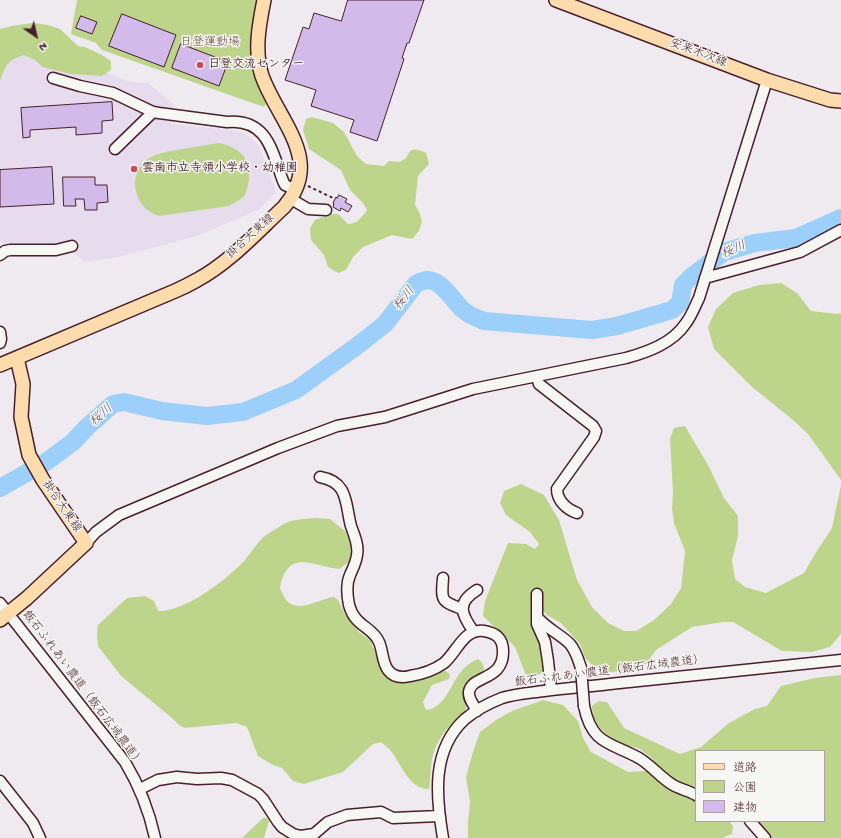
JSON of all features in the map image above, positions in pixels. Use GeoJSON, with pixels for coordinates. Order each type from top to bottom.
{"type":"FeatureCollection","features":[{"type":"Feature","properties":{"kind":"main road","name":"掛合大東線"},"geometry":{"type":"LineString","coordinates":[[0,365],[198,280],[216,268],[236,251],[284,207],[298,192],[301,162],[298,148],[294,137],[266,85],[260,65],[258,44],[259,27],[264,0]]}},
{"type":"Feature","properties":{"kind":"main road","name":"安来木次線"},"geometry":{"type":"LineString","coordinates":[[556,0],[767,80],[830,100],[841,101]]}},
{"type":"Feature","properties":{"kind":"main road","name":"掛合大東線"},"geometry":{"type":"LineString","coordinates":[[3,612],[28,598],[86,543],[36,469],[29,455],[21,417],[23,384],[17,358]]}},
{"type":"Feature","properties":{"kind":"street"},"geometry":{"type":"LineString","coordinates":[[53,78],[80,86],[113,93],[153,112],[227,122],[238,121],[255,127],[266,137],[285,185],[298,192],[308,209],[326,210]]}},
{"type":"Feature","properties":{"kind":"street"},"geometry":{"type":"LineString","coordinates":[[86,543],[96,532],[119,515],[278,448],[337,426],[385,417],[473,389],[626,358],[643,354],[655,348],[677,333],[686,323],[699,298],[767,80]]}},
{"type":"Feature","properties":{"kind":"street"},"geometry":{"type":"LineString","coordinates":[[115,149],[153,112]]}},
{"type":"Feature","properties":{"kind":"street"},"geometry":{"type":"LineString","coordinates":[[706,275],[800,252],[841,230]]}},
{"type":"Feature","properties":{"kind":"street"},"geometry":{"type":"LineString","coordinates":[[0,255],[5,251],[10,250],[56,250],[72,246]]}},
{"type":"Feature","properties":{"kind":"street"},"geometry":{"type":"LineString","coordinates":[[0,332],[0,343]]}},
{"type":"Feature","properties":{"kind":"street"},"geometry":{"type":"LineString","coordinates":[[537,377],[539,384],[593,426],[596,431],[594,437],[557,489],[558,495],[566,507],[577,513]]}},
{"type":"Feature","properties":{"kind":"street"},"geometry":{"type":"LineString","coordinates":[[320,477],[336,482],[345,494],[351,524],[356,539],[358,555],[347,584],[349,605],[355,618],[375,635],[379,642],[385,664],[390,672],[399,677],[405,677],[431,671],[449,658],[464,638],[478,630],[491,632],[500,640],[503,653],[502,660],[496,671],[475,683],[470,687],[468,693],[469,698],[477,711]]}},
{"type":"Feature","properties":{"kind":"street"},"geometry":{"type":"LineString","coordinates":[[444,578],[442,590],[444,600],[447,603],[462,609]]}},
{"type":"Feature","properties":{"kind":"street"},"geometry":{"type":"LineString","coordinates":[[474,632],[464,617],[462,609],[467,598],[477,590]]}},
{"type":"Feature","properties":{"kind":"street"},"geometry":{"type":"LineString","coordinates":[[537,594],[537,624],[545,642],[551,690]]}},
{"type":"Feature","properties":{"kind":"street","name":"飯石ふれあい農道（飯石広域農道）"},"geometry":{"type":"LineString","coordinates":[[3,612],[125,762],[140,789],[148,811],[155,838]]}},
{"type":"Feature","properties":{"kind":"street"},"geometry":{"type":"LineString","coordinates":[[537,617],[545,626],[571,645],[578,658],[581,668],[584,706],[587,720],[594,732],[605,743],[640,759],[673,785],[695,795]]}},
{"type":"Feature","properties":{"kind":"street","name":"飯石ふれあい農道（飯石広域農道）"},"geometry":{"type":"LineString","coordinates":[[443,838],[437,797],[437,779],[440,762],[452,734],[465,720],[488,704],[502,698],[551,690],[841,660]]}},
{"type":"Feature","properties":{"kind":"street"},"geometry":{"type":"LineString","coordinates":[[140,789],[158,780],[177,777],[221,778],[232,780],[258,794],[282,827],[293,834],[301,836],[314,834],[328,822],[347,815],[380,812],[393,818],[439,816]]}},
{"type":"Feature","properties":{"kind":"street"},"geometry":{"type":"LineString","coordinates":[[0,781],[33,823],[40,838]]}},
{"type":"Feature","properties":{"kind":"street"},"geometry":{"type":"LineString","coordinates":[[751,822],[765,838]]}},
{"type":"Feature","properties":{"kind":"path"},"geometry":{"type":"LineString","coordinates":[[298,192],[333,198]]}},
{"type":"Feature","properties":{"kind":"shaded area","name":"雲南市立寺領小学校・幼稚園"},"geometry":{"type":"Polygon","coordinates":[[[0,46],[65,58],[131,82],[149,83],[174,105],[171,124],[240,131],[251,138],[259,146],[276,192],[260,209],[197,236],[118,257],[85,262],[64,246],[35,249],[6,244],[0,241],[0,46]]]}},
{"type":"Feature","properties":{"kind":"green space","name":"日登運動場"},"geometry":{"type":"Polygon","coordinates":[[[77,0],[259,0],[253,63],[266,104],[264,107],[102,50],[96,43],[71,34],[77,0]]]}},
{"type":"Feature","properties":{"kind":"green space"},"geometry":{"type":"Polygon","coordinates":[[[33,23],[48,25],[60,29],[78,46],[85,47],[111,61],[111,70],[102,76],[71,74],[43,67],[35,60],[24,55],[14,59],[8,64],[0,81],[0,29],[33,23]]]}},
{"type":"Feature","properties":{"kind":"green space"},"geometry":{"type":"Polygon","coordinates":[[[312,117],[333,123],[344,132],[357,156],[366,164],[384,166],[389,161],[399,162],[404,160],[411,150],[419,150],[426,153],[429,164],[418,176],[415,205],[422,221],[419,231],[412,239],[392,235],[363,247],[353,257],[346,270],[338,273],[328,267],[324,255],[311,240],[310,228],[315,220],[331,214],[338,214],[348,224],[351,224],[361,218],[367,210],[363,203],[350,190],[341,170],[309,149],[303,130],[306,119],[312,117]]]}},
{"type":"Feature","properties":{"kind":"green space"},"geometry":{"type":"Polygon","coordinates":[[[219,143],[238,151],[246,160],[248,165],[249,180],[246,193],[242,198],[229,206],[159,216],[141,204],[135,189],[135,180],[140,167],[150,158],[162,153],[219,143]]]}},
{"type":"Feature","properties":{"kind":"green space"},"geometry":{"type":"Polygon","coordinates":[[[781,283],[797,293],[811,311],[837,314],[841,313],[841,480],[808,434],[751,386],[714,349],[708,327],[716,309],[733,293],[759,285],[781,283]]]}},
{"type":"Feature","properties":{"kind":"green space"},"geometry":{"type":"Polygon","coordinates":[[[685,426],[709,467],[724,498],[738,516],[738,536],[732,560],[735,579],[745,587],[766,593],[804,573],[832,528],[841,485],[841,634],[830,647],[812,652],[782,651],[733,622],[723,622],[692,627],[656,650],[646,664],[630,669],[607,673],[594,667],[585,658],[580,644],[561,623],[547,615],[540,608],[534,629],[544,658],[542,672],[535,678],[526,675],[515,647],[483,616],[485,601],[508,543],[526,544],[535,549],[539,544],[530,532],[506,515],[500,503],[504,491],[521,484],[544,495],[559,520],[577,580],[592,607],[608,623],[624,631],[636,631],[654,620],[671,604],[681,588],[685,551],[674,523],[672,509],[673,492],[670,439],[674,428],[685,426]]]}},
{"type":"Feature","properties":{"kind":"green space"},"geometry":{"type":"Polygon","coordinates":[[[315,518],[330,519],[345,531],[353,547],[349,562],[339,569],[302,562],[295,564],[289,568],[284,576],[280,588],[288,602],[293,605],[304,606],[334,597],[338,600],[345,614],[359,632],[370,640],[381,665],[407,680],[421,679],[440,670],[446,671],[450,675],[449,679],[432,685],[423,702],[425,708],[428,710],[442,701],[456,678],[469,664],[478,659],[484,668],[483,672],[465,689],[466,710],[446,730],[435,748],[432,759],[429,789],[422,788],[411,781],[394,755],[381,742],[373,744],[343,772],[304,784],[293,781],[282,768],[273,765],[258,756],[247,727],[236,723],[185,728],[179,725],[121,676],[98,646],[98,625],[127,598],[145,596],[154,601],[158,611],[169,610],[192,601],[204,594],[236,569],[266,535],[288,522],[315,518]]]}},
{"type":"Feature","properties":{"kind":"green space"},"geometry":{"type":"Polygon","coordinates":[[[841,675],[841,838],[771,838],[767,833],[751,822],[825,822],[825,750],[695,750],[695,785],[693,790],[695,795],[695,822],[730,822],[733,826],[732,834],[722,838],[468,838],[470,802],[466,777],[473,752],[480,732],[496,720],[512,711],[543,700],[563,705],[578,721],[583,738],[591,752],[628,772],[646,771],[655,765],[653,759],[640,749],[625,745],[602,730],[595,719],[592,706],[599,701],[607,702],[624,728],[680,754],[701,747],[729,723],[755,709],[767,706],[781,686],[815,678],[841,675]]]}},
{"type":"Feature","properties":{"kind":"green space"},"geometry":{"type":"Polygon","coordinates":[[[263,818],[267,818],[269,821],[264,838],[242,838],[263,818]]]}},
{"type":"Feature","properties":{"kind":"building"},"geometry":{"type":"Polygon","coordinates":[[[348,0],[424,0],[409,43],[407,43],[402,58],[404,59],[377,141],[350,132],[354,120],[311,106],[316,90],[285,80],[303,27],[309,29],[314,13],[341,21],[348,0]]]}},
{"type":"Feature","properties":{"kind":"building"},"geometry":{"type":"Polygon","coordinates":[[[122,14],[176,35],[164,67],[109,46],[122,14]]]}},
{"type":"Feature","properties":{"kind":"building"},"geometry":{"type":"Polygon","coordinates":[[[81,16],[97,22],[92,34],[76,28],[81,16]]]}},
{"type":"Feature","properties":{"kind":"building","name":"日登交流センター"},"geometry":{"type":"Polygon","coordinates":[[[181,44],[228,62],[219,86],[172,68],[181,44]]]}},
{"type":"Feature","properties":{"kind":"building"},"geometry":{"type":"Polygon","coordinates":[[[112,102],[113,120],[102,121],[102,133],[76,135],[76,127],[30,130],[30,137],[23,138],[21,108],[112,102]]]}},
{"type":"Feature","properties":{"kind":"building"},"geometry":{"type":"Polygon","coordinates":[[[52,167],[54,204],[0,207],[0,170],[52,167]]]}},
{"type":"Feature","properties":{"kind":"building"},"geometry":{"type":"Polygon","coordinates":[[[63,177],[95,177],[95,185],[107,185],[108,202],[97,203],[97,210],[85,210],[84,199],[75,199],[76,206],[64,206],[63,177]]]}},
{"type":"Feature","properties":{"kind":"building"},"geometry":{"type":"Polygon","coordinates":[[[339,195],[347,199],[345,202],[352,206],[348,212],[341,208],[340,211],[333,207],[336,197],[337,198],[339,195]]]}},
{"type":"Feature","properties":{"kind":"waterway","name":"桜川"},"geometry":{"type":"LineString","coordinates":[[0,488],[46,462],[73,442],[87,427],[113,404],[124,402],[162,411],[207,416],[243,412],[296,390],[385,324],[415,285],[423,281],[430,280],[436,282],[442,286],[464,311],[484,321],[592,330],[617,326],[672,310],[680,303],[683,285],[691,277],[724,252],[755,243],[796,238],[841,218]]}},
{"type":"Feature","properties":{"kind":"place","name":"日登交流センター"},"geometry":{"type":"Point","coordinates":[200,65]}},
{"type":"Feature","properties":{"kind":"place","name":"雲南市立寺領小学校・幼稚園"},"geometry":{"type":"Point","coordinates":[134,169]}}]}
